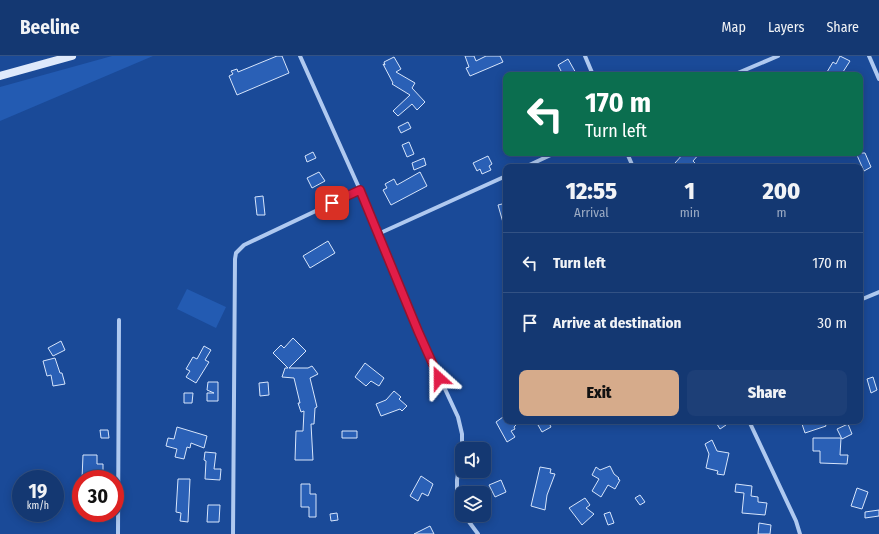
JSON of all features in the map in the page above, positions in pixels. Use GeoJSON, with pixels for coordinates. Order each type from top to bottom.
{"type":"FeatureCollection","features":[{"type":"Feature","properties":{"kind":"main road"},"geometry":{"type":"LineString","coordinates":[[0,76],[72,56]]}},
{"type":"Feature","properties":{"kind":"street"},"geometry":{"type":"LineString","coordinates":[[300,56],[360,190],[418,331],[458,417],[462,434],[462,447],[457,486]]}},
{"type":"Feature","properties":{"kind":"street"},"geometry":{"type":"LineString","coordinates":[[584,56],[592,72]]}},
{"type":"Feature","properties":{"kind":"street"},"geometry":{"type":"LineString","coordinates":[[740,72],[778,56]]}},
{"type":"Feature","properties":{"kind":"street"},"geometry":{"type":"LineString","coordinates":[[869,56],[879,79]]}},
{"type":"Feature","properties":{"kind":"street"},"geometry":{"type":"LineString","coordinates":[[531,164],[549,156]]}},
{"type":"Feature","properties":{"kind":"street"},"geometry":{"type":"LineString","coordinates":[[378,234],[503,177]]}},
{"type":"Feature","properties":{"kind":"street"},"geometry":{"type":"LineString","coordinates":[[233,534],[234,266],[236,253],[244,245],[360,190]]}},
{"type":"Feature","properties":{"kind":"street"},"geometry":{"type":"LineString","coordinates":[[863,299],[879,292]]}},
{"type":"Feature","properties":{"kind":"street"},"geometry":{"type":"LineString","coordinates":[[118,534],[119,320]]}},
{"type":"Feature","properties":{"kind":"street"},"geometry":{"type":"LineString","coordinates":[[750,424],[796,521],[800,534]]}},
{"type":"Feature","properties":{"kind":"street"},"geometry":{"type":"LineString","coordinates":[[469,522],[478,534]]}},
{"type":"Feature","properties":{"kind":"shaded area"},"geometry":{"type":"Polygon","coordinates":[[[112,56],[153,56],[0,121],[0,87],[112,56]]]}},
{"type":"Feature","properties":{"kind":"shaded area"},"geometry":{"type":"Polygon","coordinates":[[[187,289],[226,307],[216,328],[177,309],[187,289]]]}},
{"type":"Feature","properties":{"kind":"building"},"geometry":{"type":"Polygon","coordinates":[[[277,56],[282,56],[289,73],[237,95],[229,76],[233,74],[231,71],[237,69],[238,72],[277,56]]]}},
{"type":"Feature","properties":{"kind":"building"},"geometry":{"type":"Polygon","coordinates":[[[465,56],[474,56],[476,61],[486,56],[500,56],[503,62],[470,76],[466,68],[469,67],[465,56]]]}},
{"type":"Feature","properties":{"kind":"building"},"geometry":{"type":"Polygon","coordinates":[[[840,56],[850,61],[843,72],[827,72],[833,62],[836,64],[840,56]]]}},
{"type":"Feature","properties":{"kind":"building"},"geometry":{"type":"Polygon","coordinates":[[[394,57],[401,69],[396,72],[415,83],[412,88],[425,102],[417,110],[412,104],[398,116],[393,111],[410,95],[392,84],[393,83],[383,64],[385,65],[384,62],[394,57]]]}},
{"type":"Feature","properties":{"kind":"building"},"geometry":{"type":"Polygon","coordinates":[[[568,59],[575,72],[562,72],[558,65],[568,59]]]}},
{"type":"Feature","properties":{"kind":"building"},"geometry":{"type":"Polygon","coordinates":[[[408,122],[411,128],[401,133],[398,127],[408,122]]]}},
{"type":"Feature","properties":{"kind":"building"},"geometry":{"type":"Polygon","coordinates":[[[409,142],[414,154],[407,157],[402,145],[409,142]]]}},
{"type":"Feature","properties":{"kind":"building"},"geometry":{"type":"Polygon","coordinates":[[[313,152],[316,158],[307,162],[305,156],[313,152]]]}},
{"type":"Feature","properties":{"kind":"building"},"geometry":{"type":"Polygon","coordinates":[[[863,153],[865,153],[871,167],[864,171],[863,164],[861,164],[857,156],[863,156],[863,153]]]}},
{"type":"Feature","properties":{"kind":"building"},"geometry":{"type":"Polygon","coordinates":[[[488,156],[492,164],[489,166],[491,170],[482,174],[480,169],[477,171],[473,163],[488,156]]]}},
{"type":"Feature","properties":{"kind":"building"},"geometry":{"type":"Polygon","coordinates":[[[681,156],[697,156],[693,161],[696,164],[675,163],[681,156]]]}},
{"type":"Feature","properties":{"kind":"building"},"geometry":{"type":"Polygon","coordinates":[[[424,158],[426,165],[414,170],[412,163],[424,158]]]}},
{"type":"Feature","properties":{"kind":"building"},"geometry":{"type":"Polygon","coordinates":[[[319,172],[325,181],[312,188],[307,178],[319,172]]]}},
{"type":"Feature","properties":{"kind":"building"},"geometry":{"type":"Polygon","coordinates":[[[420,172],[427,186],[391,205],[383,190],[387,188],[385,184],[394,179],[397,185],[420,172]]]}},
{"type":"Feature","properties":{"kind":"building"},"geometry":{"type":"Polygon","coordinates":[[[263,196],[265,215],[257,215],[255,197],[263,196]]]}},
{"type":"Feature","properties":{"kind":"building"},"geometry":{"type":"Polygon","coordinates":[[[503,204],[503,222],[498,205],[503,204]]]}},
{"type":"Feature","properties":{"kind":"building"},"geometry":{"type":"Polygon","coordinates":[[[328,241],[335,253],[310,268],[303,256],[328,241]]]}},
{"type":"Feature","properties":{"kind":"building"},"geometry":{"type":"Polygon","coordinates":[[[293,338],[306,351],[289,368],[308,368],[312,366],[318,374],[310,378],[317,407],[315,408],[314,424],[311,424],[313,460],[295,460],[296,431],[303,431],[304,411],[301,412],[298,403],[300,403],[294,378],[282,377],[285,368],[288,368],[273,353],[281,345],[284,348],[293,338]]]}},
{"type":"Feature","properties":{"kind":"building"},"geometry":{"type":"Polygon","coordinates":[[[61,341],[65,350],[53,356],[48,348],[61,341]]]}},
{"type":"Feature","properties":{"kind":"building"},"geometry":{"type":"Polygon","coordinates":[[[204,346],[211,350],[205,360],[209,362],[196,383],[186,377],[190,371],[186,369],[193,357],[197,359],[204,346]]]}},
{"type":"Feature","properties":{"kind":"building"},"geometry":{"type":"Polygon","coordinates":[[[55,358],[65,384],[53,386],[51,375],[47,376],[43,361],[55,358]]]}},
{"type":"Feature","properties":{"kind":"building"},"geometry":{"type":"Polygon","coordinates":[[[365,363],[384,378],[379,386],[371,381],[366,386],[355,377],[365,363]]]}},
{"type":"Feature","properties":{"kind":"building"},"geometry":{"type":"Polygon","coordinates":[[[873,377],[877,390],[871,393],[867,379],[873,377]]]}},
{"type":"Feature","properties":{"kind":"building"},"geometry":{"type":"Polygon","coordinates":[[[208,382],[218,382],[218,401],[207,401],[207,393],[214,393],[207,390],[208,382]]]}},
{"type":"Feature","properties":{"kind":"building"},"geometry":{"type":"Polygon","coordinates":[[[268,382],[269,395],[260,396],[259,383],[268,382]]]}},
{"type":"Feature","properties":{"kind":"building"},"geometry":{"type":"Polygon","coordinates":[[[394,391],[401,397],[399,399],[407,406],[402,411],[400,409],[381,416],[376,404],[386,400],[394,391]]]}},
{"type":"Feature","properties":{"kind":"building"},"geometry":{"type":"Polygon","coordinates":[[[184,393],[193,393],[192,403],[184,403],[184,393]]]}},
{"type":"Feature","properties":{"kind":"building"},"geometry":{"type":"Polygon","coordinates":[[[503,417],[503,424],[516,424],[515,429],[511,431],[515,437],[507,442],[496,422],[503,417]]]}},
{"type":"Feature","properties":{"kind":"building"},"geometry":{"type":"Polygon","coordinates":[[[550,424],[551,427],[542,432],[538,425],[550,424]]]}},
{"type":"Feature","properties":{"kind":"building"},"geometry":{"type":"Polygon","coordinates":[[[717,424],[725,424],[726,425],[720,429],[717,424]]]}},
{"type":"Feature","properties":{"kind":"building"},"geometry":{"type":"Polygon","coordinates":[[[802,424],[825,424],[826,426],[805,433],[802,424]]]}},
{"type":"Feature","properties":{"kind":"building"},"geometry":{"type":"Polygon","coordinates":[[[848,424],[852,434],[842,439],[837,429],[848,424]]]}},
{"type":"Feature","properties":{"kind":"building"},"geometry":{"type":"Polygon","coordinates":[[[177,427],[207,436],[204,448],[191,443],[190,448],[187,447],[184,459],[175,457],[177,449],[166,446],[168,438],[174,439],[177,427]]]}},
{"type":"Feature","properties":{"kind":"building"},"geometry":{"type":"Polygon","coordinates":[[[100,430],[108,430],[109,438],[101,438],[100,430]]]}},
{"type":"Feature","properties":{"kind":"building"},"geometry":{"type":"Polygon","coordinates":[[[342,431],[357,431],[357,438],[342,438],[342,431]]]}},
{"type":"Feature","properties":{"kind":"building"},"geometry":{"type":"Polygon","coordinates":[[[813,438],[841,438],[840,455],[848,455],[847,464],[820,463],[820,451],[813,451],[813,438]]]}},
{"type":"Feature","properties":{"kind":"building"},"geometry":{"type":"Polygon","coordinates":[[[712,440],[717,451],[729,453],[724,475],[717,474],[718,471],[706,468],[709,454],[705,444],[712,440]]]}},
{"type":"Feature","properties":{"kind":"building"},"geometry":{"type":"Polygon","coordinates":[[[205,452],[216,453],[214,469],[221,469],[220,480],[205,479],[205,452]]]}},
{"type":"Feature","properties":{"kind":"building"},"geometry":{"type":"Polygon","coordinates":[[[83,455],[97,455],[97,464],[103,464],[103,470],[82,470],[83,455]]]}},
{"type":"Feature","properties":{"kind":"building"},"geometry":{"type":"Polygon","coordinates":[[[610,466],[614,474],[620,480],[615,489],[608,485],[601,497],[592,491],[599,479],[592,475],[596,467],[600,470],[610,466]]]}},
{"type":"Feature","properties":{"kind":"building"},"geometry":{"type":"Polygon","coordinates":[[[540,467],[551,469],[550,473],[555,474],[547,495],[545,510],[531,506],[540,467]]]}},
{"type":"Feature","properties":{"kind":"building"},"geometry":{"type":"Polygon","coordinates":[[[421,476],[433,484],[428,496],[422,493],[418,501],[410,496],[421,476]]]}},
{"type":"Feature","properties":{"kind":"building"},"geometry":{"type":"Polygon","coordinates":[[[178,479],[190,479],[188,522],[180,521],[181,513],[176,512],[178,479]]]}},
{"type":"Feature","properties":{"kind":"building"},"geometry":{"type":"Polygon","coordinates":[[[501,480],[506,492],[495,497],[491,486],[489,485],[501,480]]]}},
{"type":"Feature","properties":{"kind":"building"},"geometry":{"type":"Polygon","coordinates":[[[301,484],[310,484],[310,494],[316,494],[316,517],[309,517],[309,507],[301,507],[301,484]]]}},
{"type":"Feature","properties":{"kind":"building"},"geometry":{"type":"Polygon","coordinates":[[[736,484],[752,486],[751,496],[758,497],[758,502],[767,503],[765,515],[742,513],[744,493],[735,492],[736,484]]]}},
{"type":"Feature","properties":{"kind":"building"},"geometry":{"type":"Polygon","coordinates":[[[857,488],[868,492],[862,509],[851,506],[857,488]]]}},
{"type":"Feature","properties":{"kind":"building"},"geometry":{"type":"Polygon","coordinates":[[[640,495],[645,502],[640,505],[635,498],[640,495]]]}},
{"type":"Feature","properties":{"kind":"building"},"geometry":{"type":"Polygon","coordinates":[[[585,498],[590,505],[586,508],[594,514],[582,525],[569,508],[585,498]]]}},
{"type":"Feature","properties":{"kind":"building"},"geometry":{"type":"Polygon","coordinates":[[[208,505],[220,505],[219,522],[207,522],[208,505]]]}},
{"type":"Feature","properties":{"kind":"building"},"geometry":{"type":"Polygon","coordinates":[[[879,510],[879,516],[865,518],[865,512],[879,510]]]}},
{"type":"Feature","properties":{"kind":"building"},"geometry":{"type":"Polygon","coordinates":[[[610,512],[614,523],[608,525],[604,514],[610,512]]]}},
{"type":"Feature","properties":{"kind":"building"},"geometry":{"type":"Polygon","coordinates":[[[337,513],[338,520],[331,521],[330,514],[337,513]]]}},
{"type":"Feature","properties":{"kind":"building"},"geometry":{"type":"Polygon","coordinates":[[[759,523],[771,525],[770,534],[758,534],[759,523]]]}},
{"type":"Feature","properties":{"kind":"building"},"geometry":{"type":"Polygon","coordinates":[[[430,526],[434,534],[414,534],[430,526]]]}},
{"type":"Feature","properties":{"kind":"route"},"geometry":{"type":"LineString","coordinates":[[332,203],[360,190],[439,378]]}}]}
